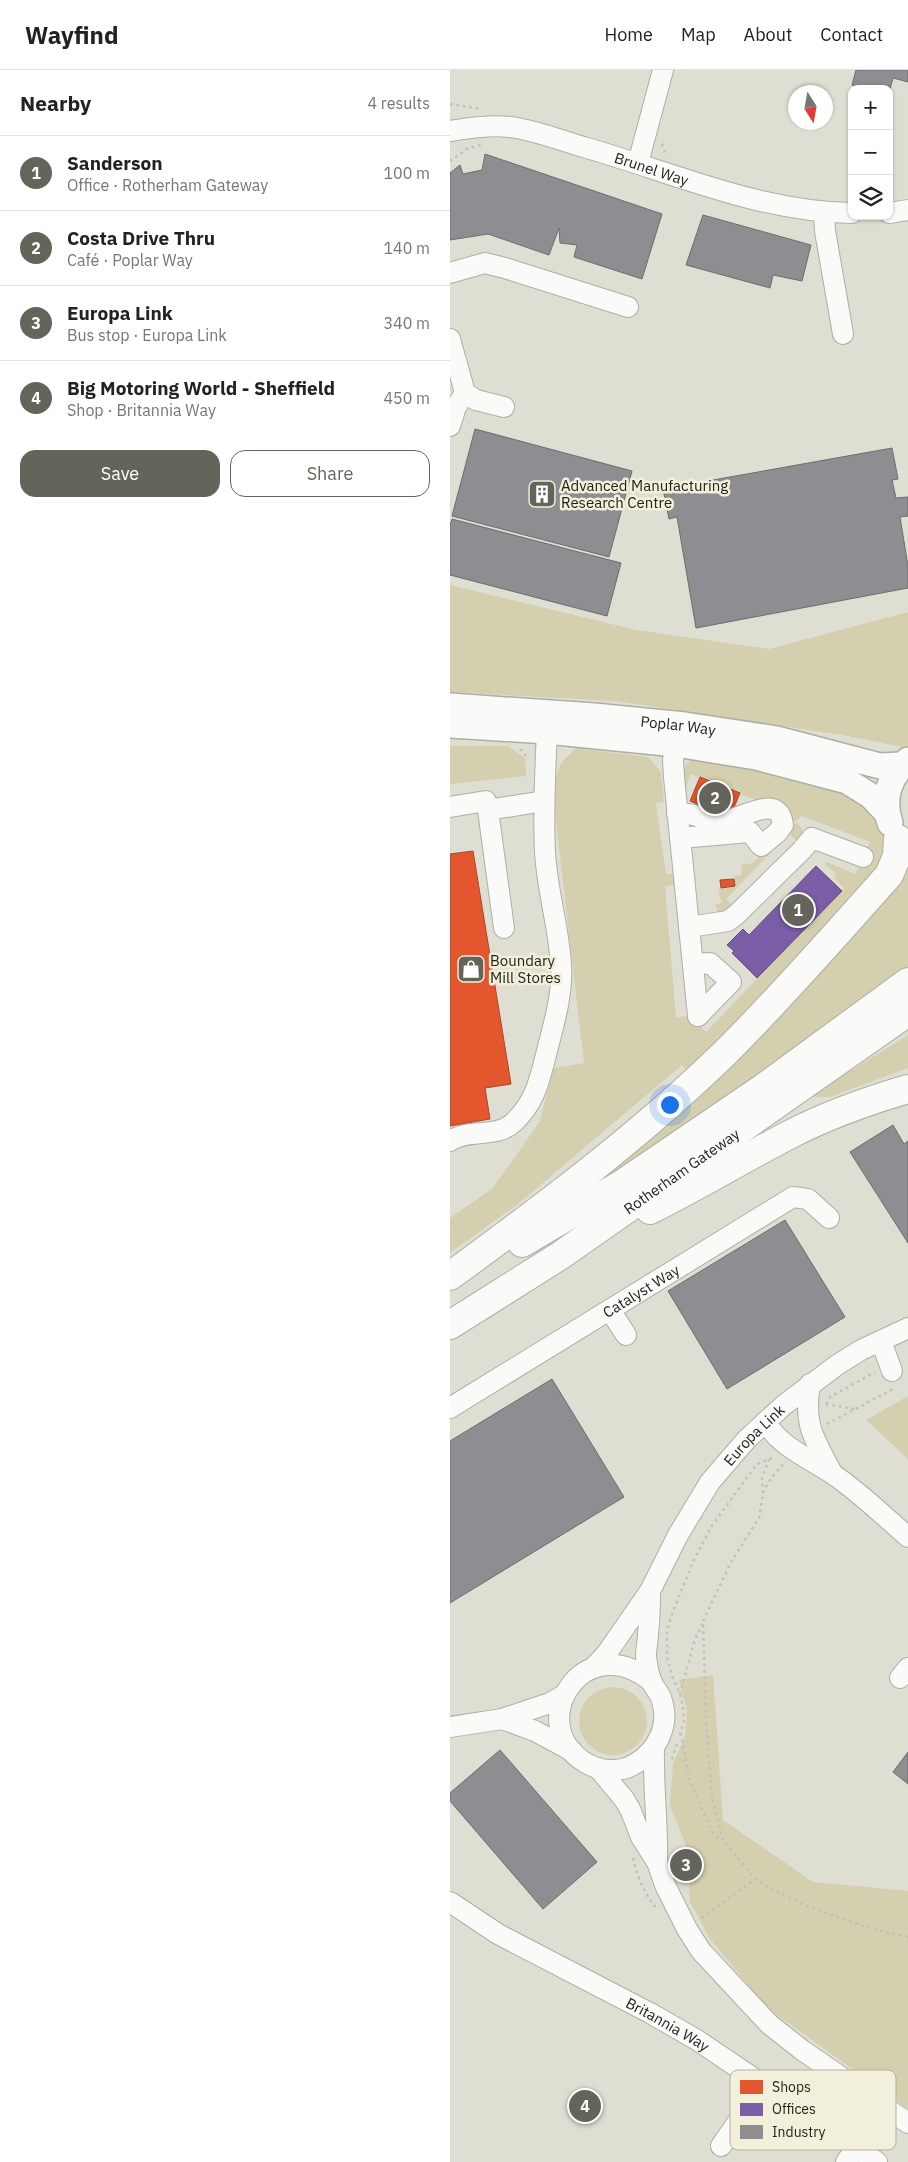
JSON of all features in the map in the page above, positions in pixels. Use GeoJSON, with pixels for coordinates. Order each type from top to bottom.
{"type":"FeatureCollection","features":[{"type":"Feature","properties":{"kind":"highway"},"geometry":{"type":"LineString","coordinates":[[450,1276],[562,1194],[658,1114],[728,1050],[890,875],[903,842]]}},
{"type":"Feature","properties":{"kind":"highway","name":"Rotherham Gateway"},"geometry":{"type":"LineString","coordinates":[[450,1285],[622,1184],[763,1088],[908,982]]}},
{"type":"Feature","properties":{"kind":"highway","name":"Rotherham Gateway"},"geometry":{"type":"LineString","coordinates":[[450,1325],[561,1255],[908,1012]]}},
{"type":"Feature","properties":{"kind":"highway"},"geometry":{"type":"LineString","coordinates":[[561,1255],[710,1180],[788,1135],[834,1115],[906,1090]]}},
{"type":"Feature","properties":{"kind":"main road","name":"Poplar Way"},"geometry":{"type":"LineString","coordinates":[[450,706],[584,715],[685,725],[777,739],[880,766],[905,762]]}},
{"type":"Feature","properties":{"kind":"main road","name":"Poplar Way"},"geometry":{"type":"LineString","coordinates":[[450,725],[547,731],[676,744],[756,756],[847,781],[871,796],[887,813]]}},
{"type":"Feature","properties":{"kind":"main road"},"geometry":{"type":"LineString","coordinates":[[903,842],[887,813],[886,796],[891,779],[905,762]]}},
{"type":"Feature","properties":{"kind":"street"},"geometry":{"type":"LineString","coordinates":[[638,163],[663,70]]}},
{"type":"Feature","properties":{"kind":"street","name":"Brunel Way"},"geometry":{"type":"LineString","coordinates":[[450,131],[478,126],[512,127],[638,163],[729,193],[791,209],[824,213],[848,213]]}},
{"type":"Feature","properties":{"kind":"street"},"geometry":{"type":"LineString","coordinates":[[893,212],[908,210]]}},
{"type":"Feature","properties":{"kind":"street"},"geometry":{"type":"LineString","coordinates":[[824,213],[824,230],[843,334]]}},
{"type":"Feature","properties":{"kind":"street"},"geometry":{"type":"LineString","coordinates":[[450,274],[485,263],[628,307]]}},
{"type":"Feature","properties":{"kind":"street"},"geometry":{"type":"LineString","coordinates":[[450,339],[465,393],[476,400],[504,407]]}},
{"type":"Feature","properties":{"kind":"street"},"geometry":{"type":"LineString","coordinates":[[450,426],[456,407],[465,393]]}},
{"type":"Feature","properties":{"kind":"street"},"geometry":{"type":"LineString","coordinates":[[450,1141],[457,1136],[498,1131],[512,1124],[524,1112],[536,1093],[560,997],[561,966],[545,855],[544,801],[547,731]]}},
{"type":"Feature","properties":{"kind":"street"},"geometry":{"type":"LineString","coordinates":[[676,744],[673,760],[677,814],[693,964]]}},
{"type":"Feature","properties":{"kind":"street"},"geometry":{"type":"LineString","coordinates":[[450,807],[486,801],[504,928]]}},
{"type":"Feature","properties":{"kind":"street"},"geometry":{"type":"LineString","coordinates":[[488,810],[544,801]]}},
{"type":"Feature","properties":{"kind":"street"},"geometry":{"type":"LineString","coordinates":[[677,814],[689,812],[716,822],[722,822],[765,807],[777,812],[782,819],[783,825],[777,833],[761,846],[750,832],[680,838]]}},
{"type":"Feature","properties":{"kind":"street"},"geometry":{"type":"LineString","coordinates":[[689,927],[728,921],[802,850],[812,838],[863,857]]}},
{"type":"Feature","properties":{"kind":"street","name":"Catalyst Way"},"geometry":{"type":"LineString","coordinates":[[450,1408],[794,1197],[808,1199],[829,1218]]}},
{"type":"Feature","properties":{"kind":"street"},"geometry":{"type":"LineString","coordinates":[[610,1310],[626,1335]]}},
{"type":"Feature","properties":{"kind":"street","name":"Europa Link"},"geometry":{"type":"LineString","coordinates":[[593,1668],[608,1653],[650,1591],[678,1535],[710,1482],[747,1439],[810,1384],[837,1365],[908,1328]]}},
{"type":"Feature","properties":{"kind":"street"},"geometry":{"type":"LineString","coordinates":[[881,1341],[893,1374]]}},
{"type":"Feature","properties":{"kind":"street"},"geometry":{"type":"LineString","coordinates":[[810,1384],[806,1405],[816,1424],[832,1473]]}},
{"type":"Feature","properties":{"kind":"street"},"geometry":{"type":"LineString","coordinates":[[765,1422],[774,1436],[832,1473],[908,1537]]}},
{"type":"Feature","properties":{"kind":"street","name":"Europa Link"},"geometry":{"type":"LineString","coordinates":[[650,1591],[646,1654],[652,1682],[661,1698],[665,1715],[662,1733],[654,1749],[653,1779],[658,1833],[657,1862]]}},
{"type":"Feature","properties":{"kind":"street","name":"Europa Link"},"geometry":{"type":"LineString","coordinates":[[652,1682],[639,1672],[624,1666],[608,1664],[581,1674],[571,1683],[564,1695],[560,1709],[559,1724],[564,1739],[572,1751],[584,1762],[598,1768],[624,1798],[634,1816],[642,1837],[657,1862],[665,1885],[687,1929],[701,1951],[769,2024],[831,2070]]}},
{"type":"Feature","properties":{"kind":"street"},"geometry":{"type":"LineString","coordinates":[[450,1727],[502,1720],[550,1703],[564,1695]]}},
{"type":"Feature","properties":{"kind":"street"},"geometry":{"type":"LineString","coordinates":[[502,1720],[535,1731],[572,1751]]}},
{"type":"Feature","properties":{"kind":"street"},"geometry":{"type":"LineString","coordinates":[[598,1768],[614,1770],[629,1767],[643,1760],[654,1749]]}},
{"type":"Feature","properties":{"kind":"street","name":"Britannia Way"},"geometry":{"type":"LineString","coordinates":[[450,1902],[498,1934],[650,2012],[698,2040],[743,2070]]}},
{"type":"Feature","properties":{"kind":"street","name":"Europa Link"},"geometry":{"type":"LineString","coordinates":[[896,2115],[908,2123]]}},
{"type":"Feature","properties":{"kind":"street"},"geometry":{"type":"LineString","coordinates":[[721,2146],[730,2133]]}},
{"type":"Feature","properties":{"kind":"street","name":"Britannia Way"},"geometry":{"type":"LineString","coordinates":[[851,2155],[876,2162]]}},
{"type":"Feature","properties":{"kind":"path"},"geometry":{"type":"LineString","coordinates":[[816,1424],[818,1416],[830,1397],[893,1374]]}},
{"type":"Feature","properties":{"kind":"path"},"geometry":{"type":"LineString","coordinates":[[816,1424],[855,1409],[893,1374]]}},
{"type":"Feature","properties":{"kind":"path"},"geometry":{"type":"LineString","coordinates":[[826,1404],[855,1409]]}},
{"type":"Feature","properties":{"kind":"path"},"geometry":{"type":"LineString","coordinates":[[667,1632],[692,1564],[711,1527],[757,1464],[774,1457],[784,1444]]}},
{"type":"Feature","properties":{"kind":"path"},"geometry":{"type":"LineString","coordinates":[[680,1694],[695,1639],[731,1562],[759,1518],[763,1494],[762,1478],[768,1459]]}},
{"type":"Feature","properties":{"kind":"path"},"geometry":{"type":"LineString","coordinates":[[703,1622],[706,1718],[712,1797],[723,1840]]}},
{"type":"Feature","properties":{"kind":"path"},"geometry":{"type":"LineString","coordinates":[[681,1732],[689,1779],[712,1832],[723,1840],[755,1879],[809,1907],[866,1927],[908,1937]]}},
{"type":"Feature","properties":{"kind":"path"},"geometry":{"type":"LineString","coordinates":[[687,1929],[755,1879]]}},
{"type":"Feature","properties":{"kind":"shaded area"},"geometry":{"type":"Polygon","coordinates":[[[450,585],[636,630],[769,649],[908,612],[908,746],[902,747],[842,735],[616,701],[450,692],[450,585]]]}},
{"type":"Feature","properties":{"kind":"shaded area"},"geometry":{"type":"Polygon","coordinates":[[[450,746],[508,746],[525,758],[526,776],[450,784],[450,746]]]}},
{"type":"Feature","properties":{"kind":"shaded area"},"geometry":{"type":"Polygon","coordinates":[[[576,748],[648,757],[661,772],[664,802],[656,803],[666,874],[676,874],[677,885],[665,886],[676,1017],[689,1016],[706,1032],[844,888],[834,878],[836,873],[825,865],[827,862],[855,874],[870,842],[802,816],[790,825],[786,812],[691,774],[684,792],[682,773],[689,762],[693,759],[773,771],[831,788],[853,797],[871,815],[883,835],[884,855],[878,874],[691,1075],[682,1065],[518,1204],[450,1253],[450,1218],[492,1189],[539,1123],[554,1068],[584,1063],[552,787],[561,763],[576,748]]]}},
{"type":"Feature","properties":{"kind":"shaded area"},"geometry":{"type":"Polygon","coordinates":[[[797,822],[803,831],[797,841],[789,834],[726,899],[734,907],[718,918],[716,904],[722,903],[718,889],[735,886],[734,876],[742,875],[741,865],[753,863],[797,822]]]}},
{"type":"Feature","properties":{"kind":"shaded area"},"geometry":{"type":"Polygon","coordinates":[[[908,866],[908,970],[596,1186],[740,1054],[851,936],[908,866]]]}},
{"type":"Feature","properties":{"kind":"shaded area"},"geometry":{"type":"Polygon","coordinates":[[[908,1035],[908,1068],[830,1097],[809,1097],[908,1035]]]}},
{"type":"Feature","properties":{"kind":"shaded area"},"geometry":{"type":"Polygon","coordinates":[[[908,1396],[908,1459],[866,1420],[908,1396]]]}},
{"type":"Feature","properties":{"kind":"shaded area"},"geometry":{"type":"Polygon","coordinates":[[[713,1675],[723,1820],[813,1882],[908,1891],[908,2109],[896,2100],[896,2070],[854,2070],[766,2007],[710,1939],[690,1902],[687,1848],[670,1806],[673,1764],[685,1736],[687,1711],[679,1680],[713,1675]]]}},
{"type":"Feature","properties":{"kind":"shaded area"},"geometry":{"type":"Polygon","coordinates":[[[613,1687],[626,1690],[637,1697],[644,1708],[647,1721],[644,1734],[637,1745],[626,1752],[613,1755],[600,1752],[589,1745],[582,1734],[579,1721],[582,1708],[589,1697],[600,1690],[613,1687]]]}},
{"type":"Feature","properties":{"kind":"building: Shops"},"geometry":{"type":"Polygon","coordinates":[[[700,777],[740,793],[730,817],[717,812],[715,816],[706,813],[707,808],[690,801],[700,777]]]}},
{"type":"Feature","properties":{"kind":"building: Shops","name":"Boundary Mill Stores"},"geometry":{"type":"Polygon","coordinates":[[[473,851],[511,1084],[485,1088],[490,1119],[450,1126],[450,854],[473,851]]]}},
{"type":"Feature","properties":{"kind":"building: Shops"},"geometry":{"type":"Polygon","coordinates":[[[734,879],[735,886],[721,888],[720,880],[734,879]]]}},
{"type":"Feature","properties":{"kind":"building: Offices"},"geometry":{"type":"Polygon","coordinates":[[[816,866],[842,891],[757,978],[732,953],[734,951],[727,945],[743,929],[749,935],[816,866]]]}},
{"type":"Feature","properties":{"kind":"building: Industry"},"geometry":{"type":"Polygon","coordinates":[[[856,70],[908,70],[908,82],[893,78],[891,85],[852,85],[856,70]]]}},
{"type":"Feature","properties":{"kind":"building: Industry"},"geometry":{"type":"Polygon","coordinates":[[[485,154],[662,214],[642,279],[574,257],[577,245],[560,243],[559,228],[549,255],[488,234],[450,240],[450,173],[460,165],[463,174],[482,170],[485,154]]]}},
{"type":"Feature","properties":{"kind":"building: Industry"},"geometry":{"type":"Polygon","coordinates":[[[703,215],[811,245],[802,281],[773,275],[770,288],[686,265],[703,215]]]}},
{"type":"Feature","properties":{"kind":"building: Industry","name":"Advanced Manufacturing Research Centre"},"geometry":{"type":"Polygon","coordinates":[[[475,429],[632,471],[609,557],[452,516],[475,429]]]}},
{"type":"Feature","properties":{"kind":"building: Industry"},"geometry":{"type":"Polygon","coordinates":[[[892,448],[898,479],[892,480],[896,498],[908,497],[908,516],[900,517],[908,566],[908,588],[696,628],[677,517],[669,519],[663,489],[892,448]]]}},
{"type":"Feature","properties":{"kind":"building: Industry"},"geometry":{"type":"Polygon","coordinates":[[[452,519],[621,563],[607,616],[450,575],[450,525],[452,519]]]}},
{"type":"Feature","properties":{"kind":"building: Industry"},"geometry":{"type":"Polygon","coordinates":[[[893,1125],[904,1144],[908,1141],[908,1243],[850,1152],[893,1125]]]}},
{"type":"Feature","properties":{"kind":"building: Industry"},"geometry":{"type":"Polygon","coordinates":[[[785,1220],[845,1317],[727,1389],[668,1291],[785,1220]]]}},
{"type":"Feature","properties":{"kind":"building: Industry"},"geometry":{"type":"Polygon","coordinates":[[[552,1379],[624,1497],[450,1603],[450,1441],[552,1379]]]}},
{"type":"Feature","properties":{"kind":"building: Industry"},"geometry":{"type":"Polygon","coordinates":[[[500,1750],[597,1862],[543,1909],[450,1801],[450,1793],[500,1750]]]}},
{"type":"Feature","properties":{"kind":"building: Industry"},"geometry":{"type":"Polygon","coordinates":[[[908,1752],[908,1784],[893,1772],[908,1752]]]}},
{"type":"Feature","properties":{"kind":"place","name":"Advanced Manufacturing Research Centre"},"geometry":{"type":"Point","coordinates":[542,494]}},
{"type":"Feature","properties":{"kind":"place","name":"Costa Drive Thru"},"geometry":{"type":"Point","coordinates":[715,798]}},
{"type":"Feature","properties":{"kind":"place","name":"Sanderson"},"geometry":{"type":"Point","coordinates":[798,910]}},
{"type":"Feature","properties":{"kind":"place","name":"Boundary Mill Stores"},"geometry":{"type":"Point","coordinates":[471,969]}},
{"type":"Feature","properties":{"kind":"place","name":"Europa Link"},"geometry":{"type":"Point","coordinates":[686,1865]}},
{"type":"Feature","properties":{"kind":"place","name":"Big Motoring World - Sheffield"},"geometry":{"type":"Point","coordinates":[585,2106]}}]}
